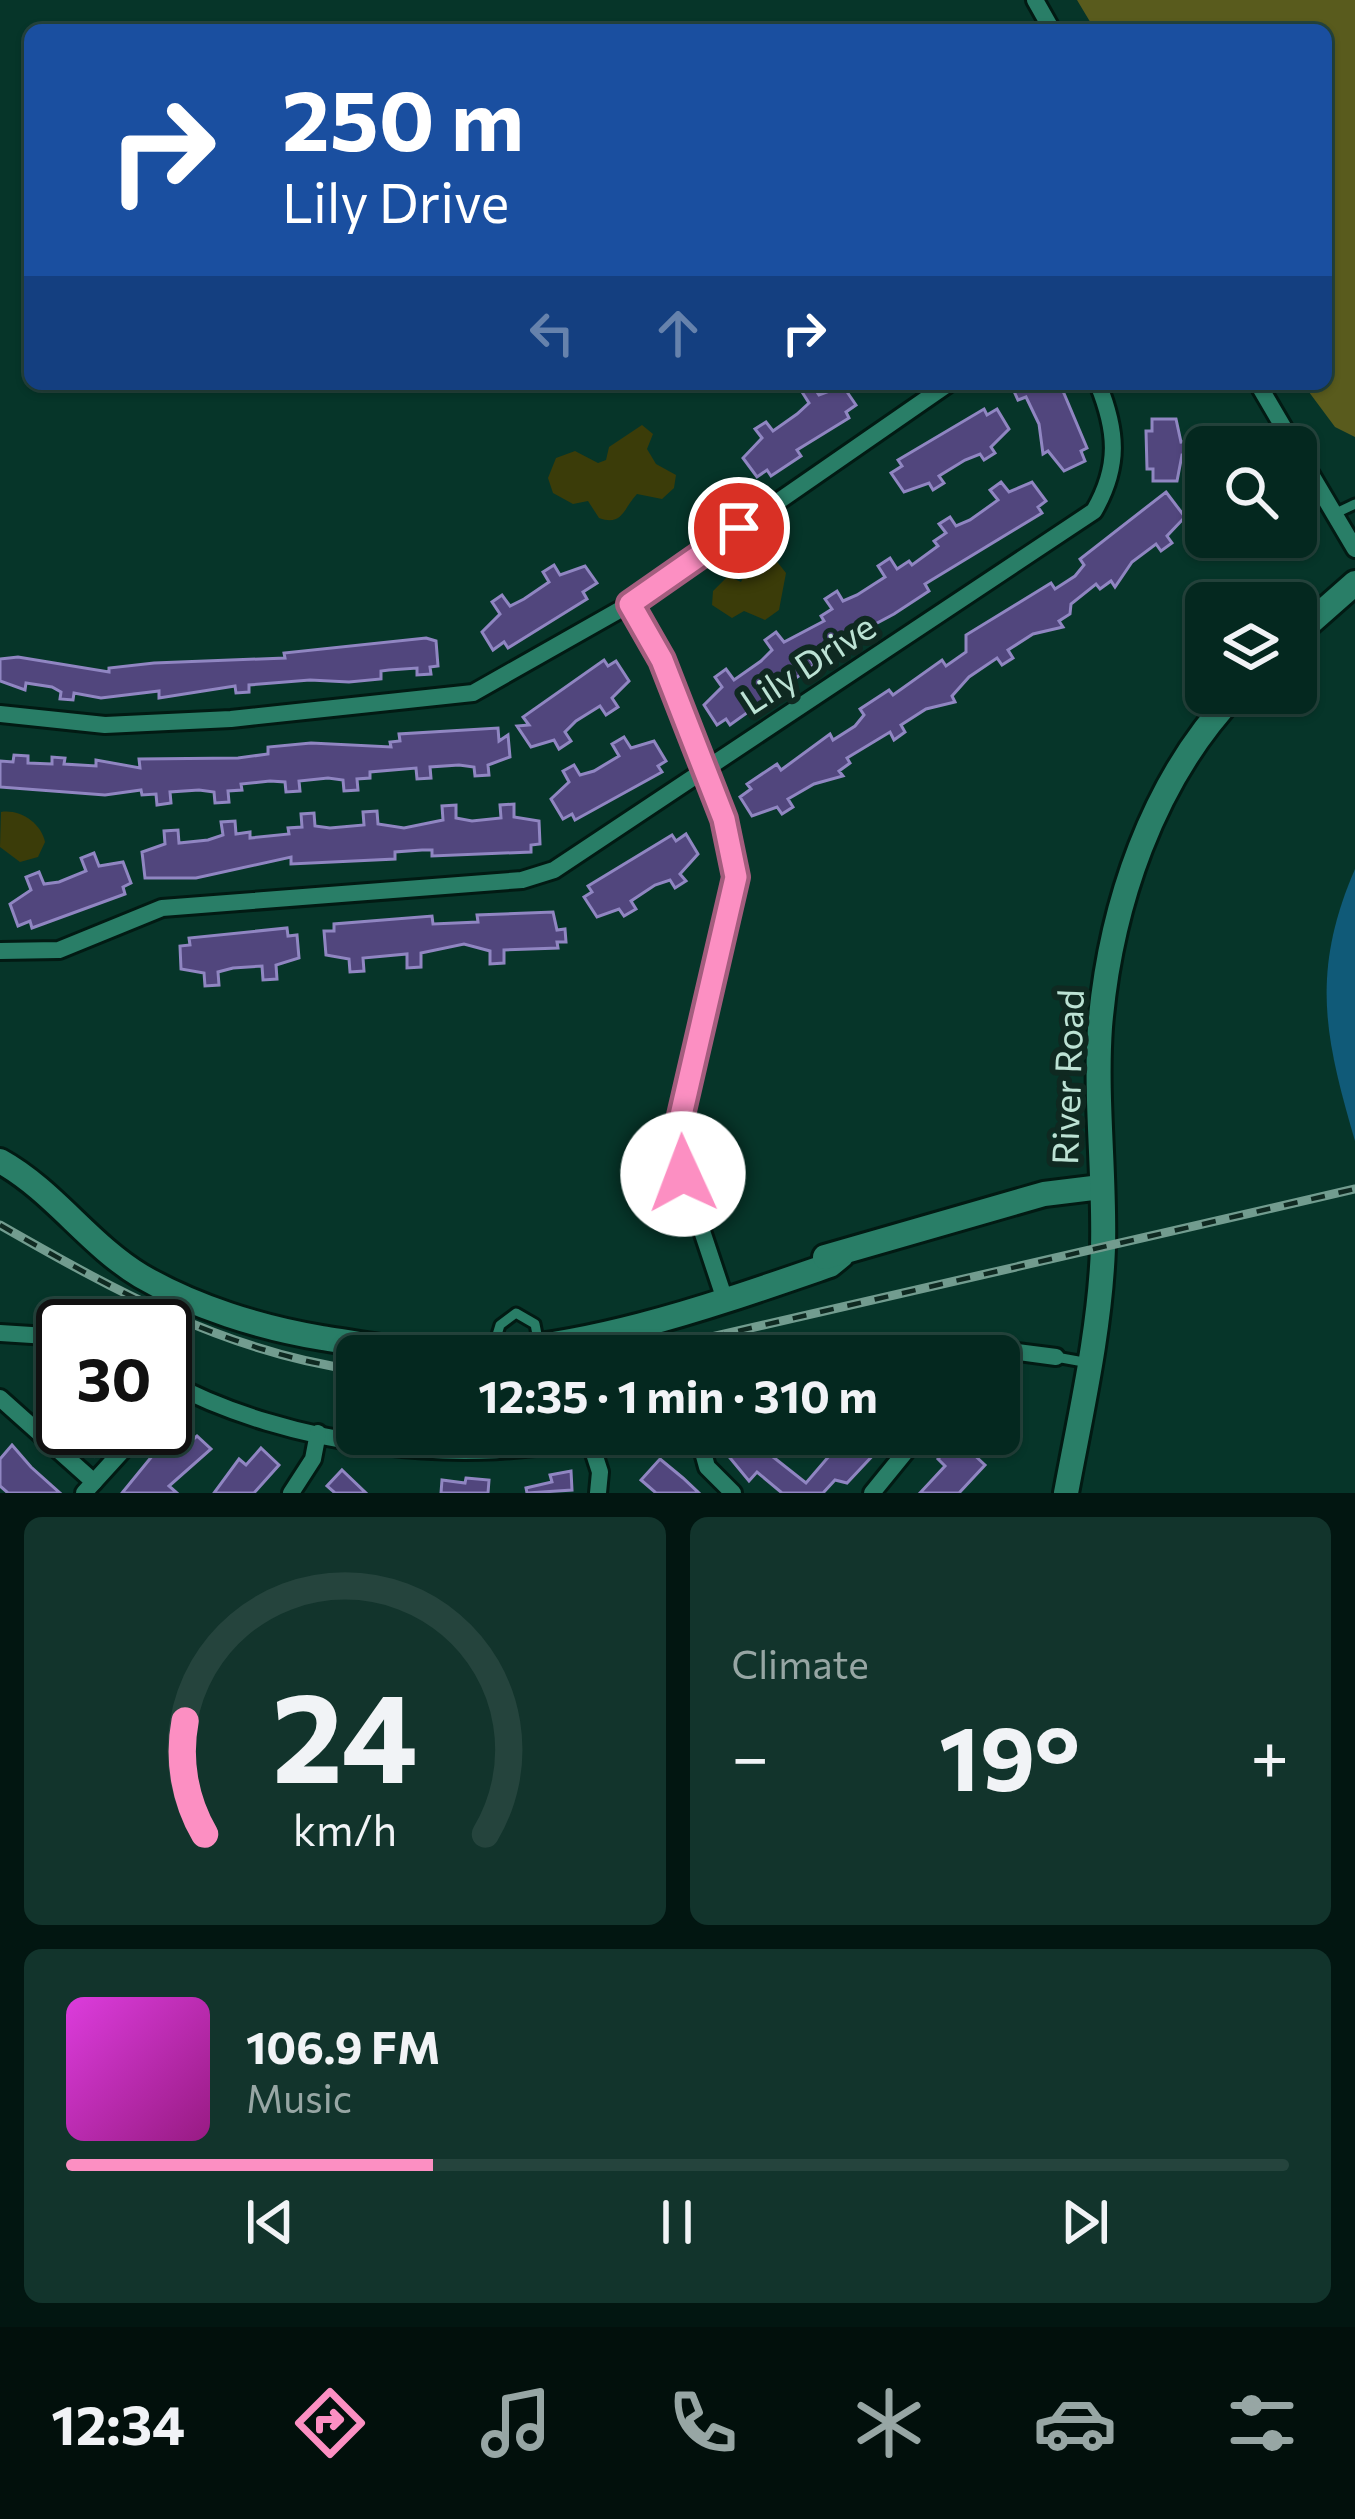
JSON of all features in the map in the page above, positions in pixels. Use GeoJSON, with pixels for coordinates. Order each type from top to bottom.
{"type":"FeatureCollection","features":[{"type":"Feature","properties":{"kind":"main road"},"geometry":{"type":"LineString","coordinates":[[1317,616],[1355,583]]}},
{"type":"Feature","properties":{"kind":"main road","name":"River Road"},"geometry":{"type":"LineString","coordinates":[[1066,1493],[1103,1246],[1100,1030],[1115,925],[1133,864],[1161,804],[1190,753],[1220,714]]}},
{"type":"Feature","properties":{"kind":"main road"},"geometry":{"type":"LineString","coordinates":[[1,1162],[31,1180],[121,1263],[217,1309],[276,1328],[336,1339]]}},
{"type":"Feature","properties":{"kind":"main road"},"geometry":{"type":"LineString","coordinates":[[666,1315],[675,1306],[1021,1200],[1101,1187]]}},
{"type":"Feature","properties":{"kind":"main road"},"geometry":{"type":"LineString","coordinates":[[584,1335],[800,1276],[841,1256]]}},
{"type":"Feature","properties":{"kind":"street"},"geometry":{"type":"LineString","coordinates":[[0,714],[105,724],[231,719],[473,693],[630,604],[939,390]]}},
{"type":"Feature","properties":{"kind":"street","name":"Lily Drive"},"geometry":{"type":"LineString","coordinates":[[0,951],[59,950],[162,908],[522,880],[554,870],[1094,511],[1116,457],[1113,421],[1101,390]]}},
{"type":"Feature","properties":{"kind":"street"},"geometry":{"type":"LineString","coordinates":[[1261,390],[1282,426]]}},
{"type":"Feature","properties":{"kind":"street"},"geometry":{"type":"LineString","coordinates":[[1317,485],[1355,549]]}},
{"type":"Feature","properties":{"kind":"street"},"geometry":{"type":"LineString","coordinates":[[630,604],[662,660],[724,819],[736,877],[679,1124],[683,1174],[722,1291]]}},
{"type":"Feature","properties":{"kind":"street"},"geometry":{"type":"LineString","coordinates":[[0,1334],[36,1335]]}},
{"type":"Feature","properties":{"kind":"street"},"geometry":{"type":"LineString","coordinates":[[1020,1352],[1056,1357]]}},
{"type":"Feature","properties":{"kind":"street"},"geometry":{"type":"LineString","coordinates":[[192,1396],[249,1416],[336,1434]]}},
{"type":"Feature","properties":{"kind":"street"},"geometry":{"type":"LineString","coordinates":[[0,1397],[89,1487],[118,1455]]}},
{"type":"Feature","properties":{"kind":"street"},"geometry":{"type":"LineString","coordinates":[[291,1493],[313,1459],[318,1432]]}},
{"type":"Feature","properties":{"kind":"street"},"geometry":{"type":"LineString","coordinates":[[598,1493],[599,1455]]}},
{"type":"Feature","properties":{"kind":"street"},"geometry":{"type":"LineString","coordinates":[[704,1455],[707,1467],[733,1493]]}},
{"type":"Feature","properties":{"kind":"street"},"geometry":{"type":"LineString","coordinates":[[872,1493],[903,1455]]}},
{"type":"Feature","properties":{"kind":"lane"},"geometry":{"type":"LineString","coordinates":[[1334,514],[1355,504]]}},
{"type":"Feature","properties":{"kind":"lane"},"geometry":{"type":"LineString","coordinates":[[497,1335],[500,1325],[516,1313],[535,1324],[537,1335]]}},
{"type":"Feature","properties":{"kind":"lane"},"geometry":{"type":"LineString","coordinates":[[1056,1357],[1089,1363]]}},
{"type":"Feature","properties":{"kind":"shaded area"},"geometry":{"type":"Polygon","coordinates":[[[1077,0],[1355,0],[1355,437],[1335,427],[1307,390],[1332,390],[1332,24],[1091,24],[1077,0]]]}},
{"type":"Feature","properties":{"kind":"shaded area"},"geometry":{"type":"Polygon","coordinates":[[[642,425],[653,434],[647,449],[656,464],[676,475],[674,488],[662,499],[637,494],[618,518],[607,520],[599,518],[588,501],[573,504],[553,493],[548,478],[556,458],[575,451],[598,463],[606,460],[609,447],[642,425]]]}},
{"type":"Feature","properties":{"kind":"shaded area"},"geometry":{"type":"Polygon","coordinates":[[[761,557],[775,559],[786,573],[779,610],[765,620],[744,611],[732,618],[712,605],[713,591],[728,576],[741,582],[750,564],[761,557]]]}},
{"type":"Feature","properties":{"kind":"shaded area"},"geometry":{"type":"Polygon","coordinates":[[[1,812],[22,815],[39,829],[45,842],[38,857],[20,862],[0,847],[1,812]]]}},
{"type":"Feature","properties":{"kind":"water"},"geometry":{"type":"Polygon","coordinates":[[[1355,869],[1355,1141],[1330,1037],[1327,974],[1341,906],[1355,869]]]}},
{"type":"Feature","properties":{"kind":"building"},"geometry":{"type":"Polygon","coordinates":[[[816,390],[819,395],[846,390],[856,405],[846,412],[849,418],[797,450],[801,456],[771,476],[767,470],[757,477],[743,458],[762,438],[755,429],[766,422],[773,431],[797,414],[809,403],[802,392],[816,390]]]}},
{"type":"Feature","properties":{"kind":"building"},"geometry":{"type":"Polygon","coordinates":[[[1013,390],[1063,390],[1087,448],[1081,451],[1085,461],[1064,471],[1048,451],[1043,454],[1039,424],[1026,397],[1018,400],[1013,390]]]}},
{"type":"Feature","properties":{"kind":"building"},"geometry":{"type":"Polygon","coordinates":[[[984,409],[987,415],[997,409],[1009,429],[991,447],[995,453],[984,460],[980,454],[965,460],[939,476],[944,483],[933,490],[929,483],[904,492],[891,473],[902,466],[898,460],[984,409]]]}},
{"type":"Feature","properties":{"kind":"building"},"geometry":{"type":"Polygon","coordinates":[[[1152,419],[1176,419],[1181,442],[1185,442],[1177,481],[1153,481],[1153,469],[1147,469],[1146,431],[1152,431],[1152,419]]]}},
{"type":"Feature","properties":{"kind":"building"},"geometry":{"type":"Polygon","coordinates":[[[1001,482],[1009,492],[1032,482],[1046,501],[1038,507],[1042,513],[925,584],[929,591],[894,614],[810,659],[814,665],[730,725],[726,719],[717,725],[704,705],[722,687],[715,677],[726,669],[734,680],[761,661],[772,650],[765,640],[776,632],[784,642],[824,621],[821,616],[832,609],[825,599],[837,591],[843,601],[857,595],[885,577],[878,566],[890,558],[897,569],[909,561],[912,565],[938,546],[934,541],[946,533],[939,524],[950,517],[956,526],[970,520],[998,500],[990,490],[1001,482]]]}},
{"type":"Feature","properties":{"kind":"building"},"geometry":{"type":"Polygon","coordinates":[[[1166,492],[1185,517],[1167,536],[1172,543],[1161,551],[1156,544],[1132,562],[1115,587],[1111,581],[1100,589],[1096,584],[1071,604],[1070,614],[1059,621],[1063,627],[1033,634],[1008,650],[1013,658],[1002,665],[997,658],[969,677],[952,696],[955,702],[926,709],[901,725],[905,732],[894,740],[890,732],[847,758],[850,763],[839,771],[843,776],[814,784],[788,799],[793,807],[782,814],[777,807],[752,816],[740,797],[751,789],[747,784],[777,764],[781,770],[830,734],[833,740],[855,726],[864,715],[860,709],[889,690],[893,695],[942,660],[946,666],[966,652],[966,635],[1051,583],[1055,589],[1075,576],[1084,565],[1080,559],[1166,492]]]}},
{"type":"Feature","properties":{"kind":"building"},"geometry":{"type":"Polygon","coordinates":[[[554,565],[560,575],[585,566],[597,583],[583,592],[587,599],[508,648],[504,642],[493,650],[482,632],[500,614],[492,602],[502,595],[510,606],[524,599],[549,582],[543,572],[554,565]]]}},
{"type":"Feature","properties":{"kind":"building"},"geometry":{"type":"Polygon","coordinates":[[[426,638],[436,641],[438,666],[430,667],[431,674],[417,675],[417,668],[389,670],[381,671],[381,679],[249,685],[249,692],[236,693],[235,686],[159,698],[159,691],[101,698],[74,693],[73,700],[60,699],[61,692],[52,687],[26,683],[25,690],[0,681],[0,659],[18,657],[109,672],[109,668],[154,663],[285,658],[284,653],[426,638]]]}},
{"type":"Feature","properties":{"kind":"building"},"geometry":{"type":"Polygon","coordinates":[[[604,660],[608,666],[616,661],[629,681],[612,698],[618,707],[606,715],[600,706],[576,721],[565,732],[571,741],[559,749],[554,740],[531,747],[517,726],[529,725],[523,717],[604,660]]]}},
{"type":"Feature","properties":{"kind":"building"},"geometry":{"type":"Polygon","coordinates":[[[498,728],[499,741],[508,735],[510,757],[488,765],[489,775],[475,776],[474,767],[459,765],[430,767],[431,778],[417,779],[416,768],[370,772],[370,778],[357,779],[358,790],[344,791],[343,780],[299,781],[300,791],[286,792],[285,782],[270,781],[241,784],[242,790],[228,791],[229,802],[215,803],[214,792],[199,790],[170,792],[171,803],[157,805],[156,794],[142,795],[141,790],[105,795],[0,787],[0,761],[13,762],[14,755],[28,756],[28,763],[52,764],[52,757],[65,758],[64,764],[96,766],[96,760],[140,768],[139,759],[238,758],[268,754],[268,747],[311,743],[391,747],[390,742],[400,741],[399,734],[498,728]]]}},
{"type":"Feature","properties":{"kind":"building"},"geometry":{"type":"Polygon","coordinates":[[[624,737],[631,748],[654,741],[666,761],[658,766],[662,772],[575,820],[572,814],[563,819],[551,799],[569,782],[563,771],[574,765],[580,775],[594,771],[619,756],[612,744],[624,737]]]}},
{"type":"Feature","properties":{"kind":"building"},"geometry":{"type":"Polygon","coordinates":[[[514,804],[514,817],[539,821],[540,844],[531,845],[531,852],[432,856],[432,850],[422,850],[395,852],[395,859],[291,864],[291,857],[196,878],[145,878],[142,852],[165,844],[164,831],[178,830],[179,843],[208,840],[223,835],[221,822],[235,821],[236,834],[250,832],[250,838],[289,834],[288,828],[302,827],[301,814],[314,813],[315,826],[330,828],[364,825],[363,812],[377,811],[378,824],[404,828],[443,820],[442,806],[456,805],[456,818],[472,821],[501,818],[500,805],[514,804]]]}},
{"type":"Feature","properties":{"kind":"building"},"geometry":{"type":"Polygon","coordinates":[[[686,834],[698,854],[680,874],[686,881],[675,888],[670,880],[655,885],[631,901],[636,909],[624,916],[619,909],[597,917],[584,897],[592,892],[588,886],[672,835],[676,841],[686,834]]]}},
{"type":"Feature","properties":{"kind":"building"},"geometry":{"type":"Polygon","coordinates":[[[94,853],[99,866],[123,862],[131,883],[123,887],[125,894],[32,928],[30,921],[18,926],[10,904],[31,890],[26,877],[39,872],[44,884],[59,882],[86,871],[81,858],[94,853]]]}},
{"type":"Feature","properties":{"kind":"building"},"geometry":{"type":"Polygon","coordinates":[[[553,912],[557,930],[565,929],[566,942],[557,942],[558,948],[504,950],[504,963],[490,964],[490,951],[464,944],[421,953],[421,967],[407,968],[407,954],[363,958],[364,971],[350,972],[349,959],[326,955],[324,931],[334,931],[334,924],[432,916],[433,924],[478,922],[477,915],[553,912]]]}},
{"type":"Feature","properties":{"kind":"building"},"geometry":{"type":"Polygon","coordinates":[[[287,928],[288,936],[297,935],[299,958],[276,965],[277,979],[263,980],[262,966],[233,968],[218,972],[219,985],[205,986],[204,973],[181,969],[180,946],[190,945],[189,938],[287,928]]]}},
{"type":"Feature","properties":{"kind":"building"},"geometry":{"type":"Polygon","coordinates":[[[197,1436],[211,1449],[169,1486],[177,1493],[122,1493],[153,1455],[192,1455],[192,1440],[197,1436]]]}},
{"type":"Feature","properties":{"kind":"building"},"geometry":{"type":"Polygon","coordinates":[[[12,1445],[60,1493],[8,1493],[0,1486],[0,1459],[12,1445]]]}},
{"type":"Feature","properties":{"kind":"building"},"geometry":{"type":"Polygon","coordinates":[[[261,1448],[279,1465],[254,1493],[214,1493],[239,1459],[246,1465],[261,1448]]]}},
{"type":"Feature","properties":{"kind":"building"},"geometry":{"type":"Polygon","coordinates":[[[728,1455],[771,1455],[806,1483],[830,1455],[873,1455],[847,1483],[835,1480],[823,1493],[782,1493],[757,1472],[749,1481],[728,1455]]]}},
{"type":"Feature","properties":{"kind":"building"},"geometry":{"type":"Polygon","coordinates":[[[974,1455],[985,1465],[959,1493],[920,1493],[945,1466],[938,1459],[974,1455]]]}},
{"type":"Feature","properties":{"kind":"building"},"geometry":{"type":"Polygon","coordinates":[[[660,1459],[699,1493],[656,1493],[641,1480],[660,1459]]]}},
{"type":"Feature","properties":{"kind":"building"},"geometry":{"type":"Polygon","coordinates":[[[342,1470],[366,1493],[335,1493],[327,1486],[342,1470]]]}},
{"type":"Feature","properties":{"kind":"building"},"geometry":{"type":"Polygon","coordinates":[[[571,1471],[572,1490],[527,1493],[526,1488],[552,1482],[550,1475],[571,1471]]]}},
{"type":"Feature","properties":{"kind":"building"},"geometry":{"type":"Polygon","coordinates":[[[466,1478],[489,1480],[488,1493],[441,1493],[442,1480],[465,1483],[466,1478]]]}},
{"type":"Feature","properties":{"kind":"railway"},"geometry":{"type":"LineString","coordinates":[[720,1335],[1355,1189]]}},
{"type":"Feature","properties":{"kind":"railway"},"geometry":{"type":"LineString","coordinates":[[0,1225],[172,1315],[262,1349],[336,1366]]}},
{"type":"Feature","properties":{"kind":"route"},"geometry":{"type":"LineString","coordinates":[[683,1174],[679,1124],[736,877],[724,819],[662,660],[630,604],[739,528]]}}]}
